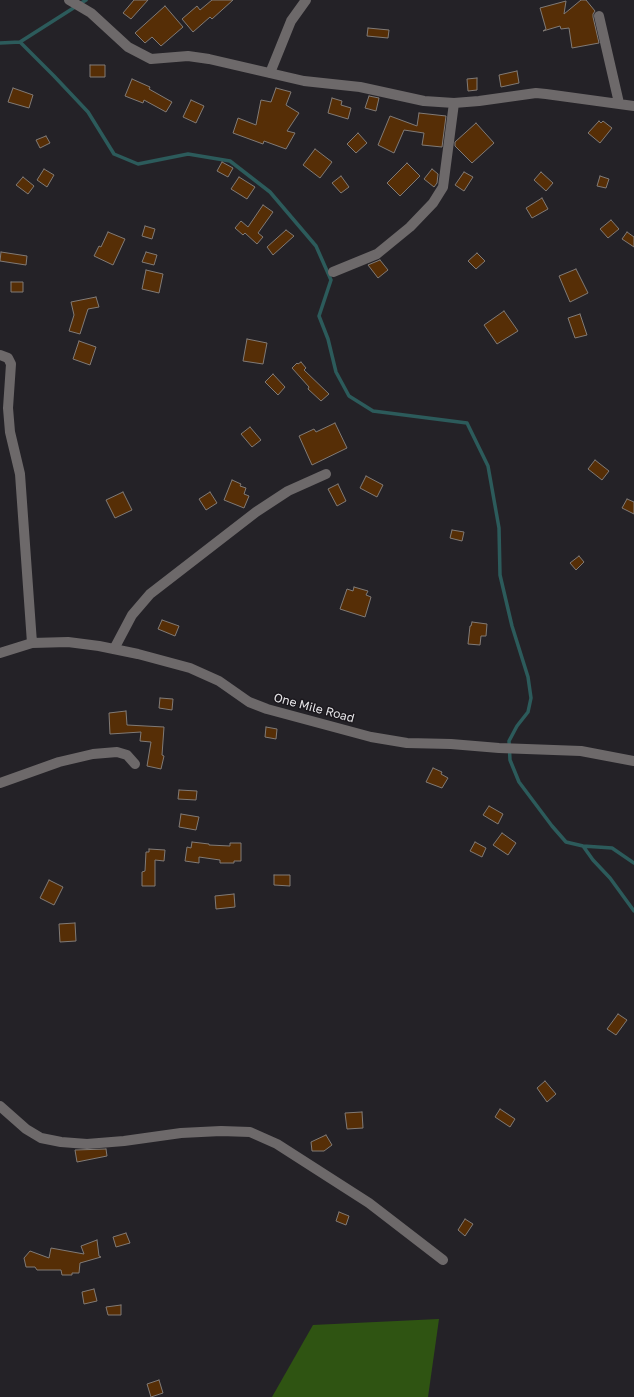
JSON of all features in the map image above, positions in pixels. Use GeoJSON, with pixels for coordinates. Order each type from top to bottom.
{"type":"FeatureCollection","features":[{"type":"Feature","properties":{"kind":"street"},"geometry":{"type":"LineString","coordinates":[[70,0],[91,13],[128,47],[151,59],[188,56],[209,59],[304,81],[360,87],[424,101],[454,103],[546,94],[634,106]]}},
{"type":"Feature","properties":{"kind":"street"},"geometry":{"type":"LineString","coordinates":[[270,73],[291,20],[306,0]]}},
{"type":"Feature","properties":{"kind":"street"},"geometry":{"type":"LineString","coordinates":[[599,16],[619,103]]}},
{"type":"Feature","properties":{"kind":"street"},"geometry":{"type":"LineString","coordinates":[[333,272],[377,254],[410,227],[433,203],[443,187],[454,103]]}},
{"type":"Feature","properties":{"kind":"street"},"geometry":{"type":"LineString","coordinates":[[0,355],[8,358],[11,364],[8,408],[10,432],[20,474],[32,643]]}},
{"type":"Feature","properties":{"kind":"street"},"geometry":{"type":"LineString","coordinates":[[114,649],[132,615],[150,594],[256,512],[288,491],[326,474]]}},
{"type":"Feature","properties":{"kind":"street","name":"One Mile Road"},"geometry":{"type":"LineString","coordinates":[[0,653],[32,643],[68,642],[114,649],[190,668],[220,681],[249,702],[266,709],[371,736],[407,743],[581,751],[634,761]]}},
{"type":"Feature","properties":{"kind":"street"},"geometry":{"type":"LineString","coordinates":[[0,783],[59,762],[93,754],[117,752],[127,755],[134,764]]}},
{"type":"Feature","properties":{"kind":"street"},"geometry":{"type":"LineString","coordinates":[[0,1106],[26,1129],[40,1138],[61,1142],[87,1144],[124,1141],[187,1132],[250,1132],[277,1144],[369,1203],[443,1260]]}},
{"type":"Feature","properties":{"kind":"green space"},"geometry":{"type":"Polygon","coordinates":[[[439,1319],[428,1397],[272,1397],[313,1325],[439,1319]]]}},
{"type":"Feature","properties":{"kind":"building"},"geometry":{"type":"Polygon","coordinates":[[[134,0],[148,0],[131,19],[123,13],[134,0]]]}},
{"type":"Feature","properties":{"kind":"building"},"geometry":{"type":"Polygon","coordinates":[[[212,0],[233,0],[212,19],[210,17],[193,32],[182,19],[197,6],[200,10],[212,0]]]}},
{"type":"Feature","properties":{"kind":"building"},"geometry":{"type":"Polygon","coordinates":[[[581,0],[586,0],[595,11],[593,17],[599,43],[572,48],[569,28],[561,29],[560,26],[543,31],[546,29],[540,8],[566,1],[564,14],[581,0]]]}},
{"type":"Feature","properties":{"kind":"building"},"geometry":{"type":"Polygon","coordinates":[[[165,6],[183,27],[161,46],[152,37],[145,43],[135,33],[165,6]]]}},
{"type":"Feature","properties":{"kind":"building"},"geometry":{"type":"Polygon","coordinates":[[[368,28],[389,30],[388,38],[367,36],[368,28]]]}},
{"type":"Feature","properties":{"kind":"building"},"geometry":{"type":"Polygon","coordinates":[[[90,65],[105,65],[105,77],[90,77],[90,65]]]}},
{"type":"Feature","properties":{"kind":"building"},"geometry":{"type":"Polygon","coordinates":[[[517,71],[519,83],[501,87],[499,75],[517,71]]]}},
{"type":"Feature","properties":{"kind":"building"},"geometry":{"type":"Polygon","coordinates":[[[477,78],[477,90],[468,91],[467,79],[477,78]]]}},
{"type":"Feature","properties":{"kind":"building"},"geometry":{"type":"Polygon","coordinates":[[[132,79],[150,87],[149,89],[172,102],[166,112],[144,100],[143,103],[125,96],[132,79]]]}},
{"type":"Feature","properties":{"kind":"building"},"geometry":{"type":"Polygon","coordinates":[[[13,88],[33,95],[29,108],[8,102],[13,88]]]}},
{"type":"Feature","properties":{"kind":"building"},"geometry":{"type":"Polygon","coordinates":[[[276,88],[291,92],[286,105],[299,113],[287,131],[295,133],[286,149],[264,141],[263,144],[233,133],[238,118],[256,125],[261,100],[271,102],[276,88]]]}},
{"type":"Feature","properties":{"kind":"building"},"geometry":{"type":"Polygon","coordinates":[[[369,96],[379,98],[376,111],[365,108],[369,96]]]}},
{"type":"Feature","properties":{"kind":"building"},"geometry":{"type":"Polygon","coordinates":[[[332,98],[342,101],[341,105],[351,108],[348,119],[328,113],[332,98]]]}},
{"type":"Feature","properties":{"kind":"building"},"geometry":{"type":"Polygon","coordinates":[[[191,100],[204,106],[196,123],[183,117],[191,100]]]}},
{"type":"Feature","properties":{"kind":"building"},"geometry":{"type":"Polygon","coordinates":[[[419,113],[446,116],[442,147],[422,145],[424,133],[404,130],[394,153],[378,145],[390,116],[417,126],[419,113]]]}},
{"type":"Feature","properties":{"kind":"building"},"geometry":{"type":"Polygon","coordinates":[[[599,121],[601,123],[603,121],[612,128],[600,143],[588,133],[599,121]]]}},
{"type":"Feature","properties":{"kind":"building"},"geometry":{"type":"Polygon","coordinates":[[[476,123],[494,143],[472,163],[455,146],[455,142],[476,123]]]}},
{"type":"Feature","properties":{"kind":"building"},"geometry":{"type":"Polygon","coordinates":[[[358,133],[367,143],[356,153],[347,144],[358,133]]]}},
{"type":"Feature","properties":{"kind":"building"},"geometry":{"type":"Polygon","coordinates":[[[46,136],[50,143],[40,148],[36,140],[46,136]]]}},
{"type":"Feature","properties":{"kind":"building"},"geometry":{"type":"Polygon","coordinates":[[[315,149],[332,162],[320,178],[303,165],[315,149]]]}},
{"type":"Feature","properties":{"kind":"building"},"geometry":{"type":"Polygon","coordinates":[[[222,162],[233,168],[228,177],[217,171],[222,162]]]}},
{"type":"Feature","properties":{"kind":"building"},"geometry":{"type":"Polygon","coordinates":[[[407,163],[420,176],[400,196],[387,183],[407,163]]]}},
{"type":"Feature","properties":{"kind":"building"},"geometry":{"type":"Polygon","coordinates":[[[44,169],[54,175],[47,187],[37,180],[44,169]]]}},
{"type":"Feature","properties":{"kind":"building"},"geometry":{"type":"Polygon","coordinates":[[[432,169],[438,174],[437,183],[434,187],[424,179],[432,169]]]}},
{"type":"Feature","properties":{"kind":"building"},"geometry":{"type":"Polygon","coordinates":[[[464,172],[473,177],[464,191],[455,185],[464,172]]]}},
{"type":"Feature","properties":{"kind":"building"},"geometry":{"type":"Polygon","coordinates":[[[541,172],[553,183],[546,191],[534,180],[541,172]]]}},
{"type":"Feature","properties":{"kind":"building"},"geometry":{"type":"Polygon","coordinates":[[[341,176],[349,187],[341,193],[332,183],[341,176]]]}},
{"type":"Feature","properties":{"kind":"building"},"geometry":{"type":"Polygon","coordinates":[[[600,176],[609,179],[606,188],[597,186],[600,176]]]}},
{"type":"Feature","properties":{"kind":"building"},"geometry":{"type":"Polygon","coordinates":[[[23,177],[34,186],[28,194],[16,185],[23,177]]]}},
{"type":"Feature","properties":{"kind":"building"},"geometry":{"type":"Polygon","coordinates":[[[239,177],[255,187],[247,199],[231,189],[239,177]]]}},
{"type":"Feature","properties":{"kind":"building"},"geometry":{"type":"Polygon","coordinates":[[[542,198],[548,209],[532,218],[526,208],[542,198]]]}},
{"type":"Feature","properties":{"kind":"building"},"geometry":{"type":"Polygon","coordinates":[[[263,205],[273,212],[258,233],[263,237],[257,244],[245,233],[243,235],[235,228],[241,221],[248,227],[263,205]]]}},
{"type":"Feature","properties":{"kind":"building"},"geometry":{"type":"Polygon","coordinates":[[[611,220],[619,229],[608,238],[600,229],[611,220]]]}},
{"type":"Feature","properties":{"kind":"building"},"geometry":{"type":"Polygon","coordinates":[[[145,226],[155,229],[152,239],[142,236],[145,226]]]}},
{"type":"Feature","properties":{"kind":"building"},"geometry":{"type":"Polygon","coordinates":[[[286,230],[294,236],[273,255],[267,247],[286,230]]]}},
{"type":"Feature","properties":{"kind":"building"},"geometry":{"type":"Polygon","coordinates":[[[108,232],[125,239],[113,265],[94,256],[99,246],[101,247],[108,232]]]}},
{"type":"Feature","properties":{"kind":"building"},"geometry":{"type":"Polygon","coordinates":[[[627,232],[634,237],[634,247],[622,239],[627,232]]]}},
{"type":"Feature","properties":{"kind":"building"},"geometry":{"type":"Polygon","coordinates":[[[1,252],[27,256],[26,265],[0,261],[1,252]]]}},
{"type":"Feature","properties":{"kind":"building"},"geometry":{"type":"Polygon","coordinates":[[[146,252],[157,255],[154,265],[142,262],[146,252]]]}},
{"type":"Feature","properties":{"kind":"building"},"geometry":{"type":"Polygon","coordinates":[[[477,253],[485,261],[476,269],[468,261],[477,253]]]}},
{"type":"Feature","properties":{"kind":"building"},"geometry":{"type":"Polygon","coordinates":[[[380,260],[388,270],[378,278],[368,265],[380,260]]]}},
{"type":"Feature","properties":{"kind":"building"},"geometry":{"type":"Polygon","coordinates":[[[576,269],[588,293],[570,302],[559,276],[576,269]]]}},
{"type":"Feature","properties":{"kind":"building"},"geometry":{"type":"Polygon","coordinates":[[[146,270],[163,274],[159,293],[142,289],[146,270]]]}},
{"type":"Feature","properties":{"kind":"building"},"geometry":{"type":"Polygon","coordinates":[[[11,282],[23,282],[23,292],[11,292],[11,282]]]}},
{"type":"Feature","properties":{"kind":"building"},"geometry":{"type":"Polygon","coordinates":[[[96,297],[99,307],[88,309],[80,334],[69,331],[74,315],[71,302],[96,297]]]}},
{"type":"Feature","properties":{"kind":"building"},"geometry":{"type":"Polygon","coordinates":[[[504,311],[518,331],[497,344],[484,325],[504,311]]]}},
{"type":"Feature","properties":{"kind":"building"},"geometry":{"type":"Polygon","coordinates":[[[580,314],[587,335],[575,338],[568,318],[580,314]]]}},
{"type":"Feature","properties":{"kind":"building"},"geometry":{"type":"Polygon","coordinates":[[[247,339],[267,343],[263,364],[243,361],[247,339]]]}},
{"type":"Feature","properties":{"kind":"building"},"geometry":{"type":"Polygon","coordinates":[[[79,341],[96,347],[90,365],[73,359],[79,341]]]}},
{"type":"Feature","properties":{"kind":"building"},"geometry":{"type":"Polygon","coordinates":[[[301,362],[306,368],[304,370],[329,394],[321,401],[308,389],[309,387],[292,368],[297,363],[298,364],[301,362]]]}},
{"type":"Feature","properties":{"kind":"building"},"geometry":{"type":"Polygon","coordinates":[[[273,374],[285,387],[278,395],[265,382],[273,374]]]}},
{"type":"Feature","properties":{"kind":"building"},"geometry":{"type":"Polygon","coordinates":[[[335,423],[347,448],[312,465],[299,436],[314,429],[316,432],[335,423]]]}},
{"type":"Feature","properties":{"kind":"building"},"geometry":{"type":"Polygon","coordinates":[[[250,427],[261,440],[252,447],[241,434],[250,427]]]}},
{"type":"Feature","properties":{"kind":"building"},"geometry":{"type":"Polygon","coordinates":[[[595,460],[609,471],[602,480],[588,469],[595,460]]]}},
{"type":"Feature","properties":{"kind":"building"},"geometry":{"type":"Polygon","coordinates":[[[366,476],[383,485],[377,497],[360,488],[366,476]]]}},
{"type":"Feature","properties":{"kind":"building"},"geometry":{"type":"Polygon","coordinates":[[[232,480],[241,484],[240,486],[246,488],[244,494],[249,496],[244,508],[224,500],[232,480]]]}},
{"type":"Feature","properties":{"kind":"building"},"geometry":{"type":"Polygon","coordinates":[[[338,484],[346,501],[337,506],[328,489],[338,484]]]}},
{"type":"Feature","properties":{"kind":"building"},"geometry":{"type":"Polygon","coordinates":[[[123,492],[132,510],[115,518],[106,500],[123,492]]]}},
{"type":"Feature","properties":{"kind":"building"},"geometry":{"type":"Polygon","coordinates":[[[210,492],[217,503],[206,510],[199,499],[210,492]]]}},
{"type":"Feature","properties":{"kind":"building"},"geometry":{"type":"Polygon","coordinates":[[[627,499],[634,502],[634,514],[622,508],[627,499]]]}},
{"type":"Feature","properties":{"kind":"building"},"geometry":{"type":"Polygon","coordinates":[[[452,530],[464,532],[462,541],[450,538],[452,530]]]}},
{"type":"Feature","properties":{"kind":"building"},"geometry":{"type":"Polygon","coordinates":[[[579,556],[584,562],[576,570],[570,563],[579,556]]]}},
{"type":"Feature","properties":{"kind":"building"},"geometry":{"type":"Polygon","coordinates":[[[354,587],[368,591],[366,595],[371,597],[365,617],[340,609],[347,589],[353,591],[354,587]]]}},
{"type":"Feature","properties":{"kind":"building"},"geometry":{"type":"Polygon","coordinates":[[[162,620],[179,626],[175,636],[158,629],[162,620]]]}},
{"type":"Feature","properties":{"kind":"building"},"geometry":{"type":"Polygon","coordinates":[[[472,622],[487,624],[486,636],[481,636],[480,645],[468,644],[470,626],[472,622]]]}},
{"type":"Feature","properties":{"kind":"building"},"geometry":{"type":"Polygon","coordinates":[[[160,698],[173,699],[172,710],[159,708],[160,698]]]}},
{"type":"Feature","properties":{"kind":"building"},"geometry":{"type":"Polygon","coordinates":[[[126,711],[127,725],[164,727],[162,755],[164,756],[161,769],[147,766],[151,742],[140,741],[141,732],[110,734],[109,713],[126,711]]]}},
{"type":"Feature","properties":{"kind":"building"},"geometry":{"type":"Polygon","coordinates":[[[266,727],[277,729],[276,739],[265,737],[266,727]]]}},
{"type":"Feature","properties":{"kind":"building"},"geometry":{"type":"Polygon","coordinates":[[[433,768],[442,772],[441,774],[448,778],[442,788],[426,782],[433,768]]]}},
{"type":"Feature","properties":{"kind":"building"},"geometry":{"type":"Polygon","coordinates":[[[179,790],[197,791],[196,800],[178,799],[179,790]]]}},
{"type":"Feature","properties":{"kind":"building"},"geometry":{"type":"Polygon","coordinates":[[[489,806],[503,814],[498,824],[483,815],[489,806]]]}},
{"type":"Feature","properties":{"kind":"building"},"geometry":{"type":"Polygon","coordinates":[[[181,814],[199,817],[196,830],[179,827],[181,814]]]}},
{"type":"Feature","properties":{"kind":"building"},"geometry":{"type":"Polygon","coordinates":[[[502,833],[516,843],[508,855],[493,845],[502,833]]]}},
{"type":"Feature","properties":{"kind":"building"},"geometry":{"type":"Polygon","coordinates":[[[192,842],[209,845],[230,846],[230,843],[241,843],[241,861],[234,861],[234,863],[220,863],[220,860],[199,857],[199,863],[185,861],[187,847],[191,848],[192,842]]]}},
{"type":"Feature","properties":{"kind":"building"},"geometry":{"type":"Polygon","coordinates":[[[475,842],[486,848],[482,857],[470,851],[475,842]]]}},
{"type":"Feature","properties":{"kind":"building"},"geometry":{"type":"Polygon","coordinates":[[[149,849],[165,850],[164,861],[155,860],[155,886],[142,886],[142,872],[145,871],[146,852],[149,852],[149,849]]]}},
{"type":"Feature","properties":{"kind":"building"},"geometry":{"type":"Polygon","coordinates":[[[274,875],[290,875],[290,886],[274,885],[274,875]]]}},
{"type":"Feature","properties":{"kind":"building"},"geometry":{"type":"Polygon","coordinates":[[[49,880],[63,887],[54,905],[40,898],[49,880]]]}},
{"type":"Feature","properties":{"kind":"building"},"geometry":{"type":"Polygon","coordinates":[[[234,894],[235,907],[216,909],[215,896],[234,894]]]}},
{"type":"Feature","properties":{"kind":"building"},"geometry":{"type":"Polygon","coordinates":[[[75,923],[76,941],[60,942],[59,924],[75,923]]]}},
{"type":"Feature","properties":{"kind":"building"},"geometry":{"type":"Polygon","coordinates":[[[618,1014],[627,1020],[616,1035],[607,1029],[618,1014]]]}},
{"type":"Feature","properties":{"kind":"building"},"geometry":{"type":"Polygon","coordinates":[[[545,1081],[556,1094],[547,1102],[537,1088],[545,1081]]]}},
{"type":"Feature","properties":{"kind":"building"},"geometry":{"type":"Polygon","coordinates":[[[500,1109],[515,1119],[510,1127],[495,1117],[500,1109]]]}},
{"type":"Feature","properties":{"kind":"building"},"geometry":{"type":"Polygon","coordinates":[[[362,1112],[363,1128],[347,1129],[345,1113],[362,1112]]]}},
{"type":"Feature","properties":{"kind":"building"},"geometry":{"type":"Polygon","coordinates":[[[326,1135],[332,1145],[324,1151],[312,1151],[311,1142],[326,1135]]]}},
{"type":"Feature","properties":{"kind":"building"},"geometry":{"type":"Polygon","coordinates":[[[106,1149],[107,1156],[77,1162],[75,1150],[106,1149]]]}},
{"type":"Feature","properties":{"kind":"building"},"geometry":{"type":"Polygon","coordinates":[[[339,1212],[349,1216],[346,1225],[336,1221],[339,1212]]]}},
{"type":"Feature","properties":{"kind":"building"},"geometry":{"type":"Polygon","coordinates":[[[465,1219],[473,1224],[465,1236],[458,1230],[465,1219]]]}},
{"type":"Feature","properties":{"kind":"building"},"geometry":{"type":"Polygon","coordinates":[[[126,1233],[130,1243],[116,1247],[113,1237],[126,1233]]]}},
{"type":"Feature","properties":{"kind":"building"},"geometry":{"type":"Polygon","coordinates":[[[97,1240],[99,1256],[101,1257],[80,1263],[79,1273],[62,1275],[61,1270],[37,1270],[35,1267],[26,1267],[24,1258],[30,1251],[49,1258],[51,1248],[84,1254],[81,1246],[97,1240]]]}},
{"type":"Feature","properties":{"kind":"building"},"geometry":{"type":"Polygon","coordinates":[[[94,1289],[97,1301],[84,1304],[82,1292],[94,1289]]]}},
{"type":"Feature","properties":{"kind":"building"},"geometry":{"type":"Polygon","coordinates":[[[121,1305],[121,1315],[108,1315],[106,1307],[121,1305]]]}},
{"type":"Feature","properties":{"kind":"building"},"geometry":{"type":"Polygon","coordinates":[[[159,1380],[163,1393],[151,1397],[147,1384],[159,1380]]]}},
{"type":"Feature","properties":{"kind":"waterway"},"geometry":{"type":"LineString","coordinates":[[0,43],[20,42],[86,0]]}},
{"type":"Feature","properties":{"kind":"waterway"},"geometry":{"type":"LineString","coordinates":[[20,42],[88,112],[114,154],[138,164],[188,154],[230,161],[270,192],[316,246],[331,280],[319,316],[328,339],[336,372],[349,396],[373,411],[467,423],[488,466],[499,528],[500,575],[512,626],[528,677],[531,698],[528,712],[517,726],[509,741],[510,760],[519,782],[566,842],[583,846],[612,848],[634,863]]}},
{"type":"Feature","properties":{"kind":"waterway"},"geometry":{"type":"LineString","coordinates":[[583,846],[593,860],[610,878],[634,911]]}}]}
